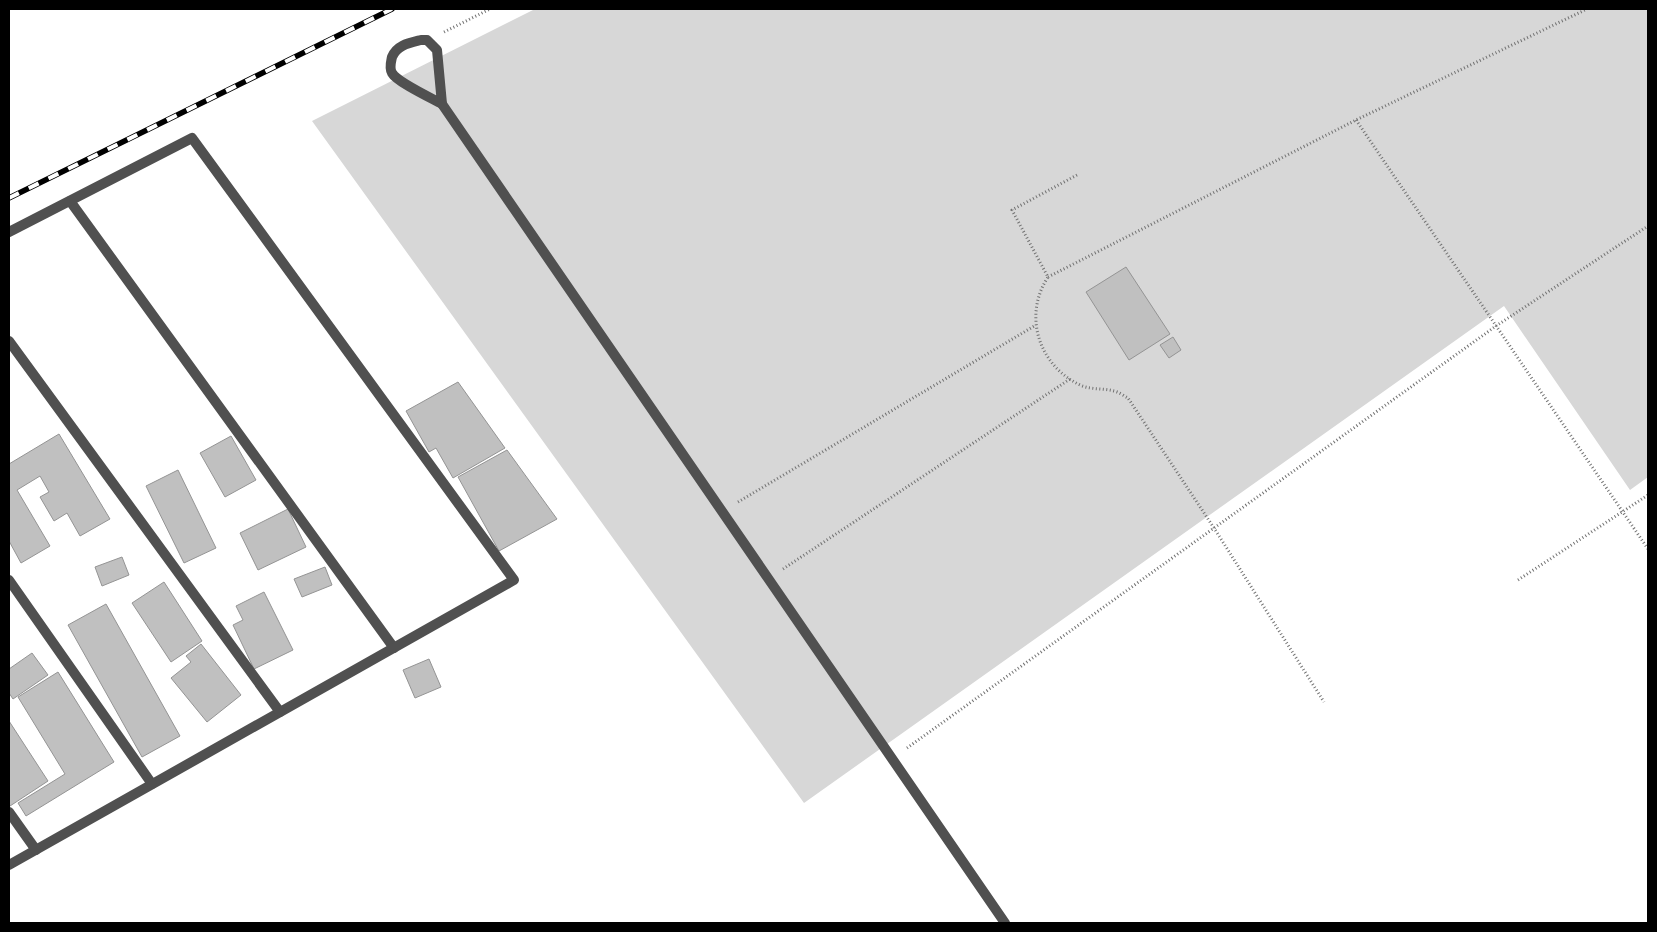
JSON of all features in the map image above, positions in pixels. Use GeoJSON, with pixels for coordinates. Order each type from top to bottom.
{"type":"FeatureCollection","features":[{"type":"Feature","properties":{"kind":"street"},"geometry":{"type":"LineString","coordinates":[[442,104],[437,50],[427,40],[402,45],[395,51],[390,66],[396,78],[442,104],[1005,923]]}},
{"type":"Feature","properties":{"kind":"street"},"geometry":{"type":"LineString","coordinates":[[9,232],[192,138],[514,580],[9,865]]}},
{"type":"Feature","properties":{"kind":"street"},"geometry":{"type":"LineString","coordinates":[[70,201],[394,648]]}},
{"type":"Feature","properties":{"kind":"street"},"geometry":{"type":"LineString","coordinates":[[9,341],[280,712]]}},
{"type":"Feature","properties":{"kind":"street"},"geometry":{"type":"LineString","coordinates":[[9,580],[152,784]]}},
{"type":"Feature","properties":{"kind":"street"},"geometry":{"type":"LineString","coordinates":[[9,812],[36,850]]}},
{"type":"Feature","properties":{"kind":"path"},"geometry":{"type":"LineString","coordinates":[[427,40],[490,9]]}},
{"type":"Feature","properties":{"kind":"path"},"geometry":{"type":"LineString","coordinates":[[1324,702],[1214,528],[1128,398],[1115,391],[1081,385],[1061,374],[1046,356],[1037,334],[1035,310],[1042,287],[1048,277],[1356,120],[1587,9]]}},
{"type":"Feature","properties":{"kind":"path"},"geometry":{"type":"LineString","coordinates":[[1356,120],[1648,550]]}},
{"type":"Feature","properties":{"kind":"path"},"geometry":{"type":"LineString","coordinates":[[1048,277],[1012,210],[1077,175]]}},
{"type":"Feature","properties":{"kind":"path"},"geometry":{"type":"LineString","coordinates":[[892,759],[1496,326],[1648,226]]}},
{"type":"Feature","properties":{"kind":"path"},"geometry":{"type":"LineString","coordinates":[[722,512],[1036,325]]}},
{"type":"Feature","properties":{"kind":"path"},"geometry":{"type":"LineString","coordinates":[[768,579],[1070,379]]}},
{"type":"Feature","properties":{"kind":"path"},"geometry":{"type":"LineString","coordinates":[[1518,580],[1648,495]]}},
{"type":"Feature","properties":{"kind":"shaded area"},"geometry":{"type":"Polygon","coordinates":[[[535,9],[1648,9],[1648,477],[1630,490],[1504,306],[804,803],[312,121],[535,9]]]}},
{"type":"Feature","properties":{"kind":"building"},"geometry":{"type":"Polygon","coordinates":[[[1126,267],[1170,334],[1129,360],[1086,292],[1126,267]]]}},
{"type":"Feature","properties":{"kind":"building"},"geometry":{"type":"Polygon","coordinates":[[[1173,337],[1181,350],[1169,358],[1160,345],[1173,337]]]}},
{"type":"Feature","properties":{"kind":"building"},"geometry":{"type":"Polygon","coordinates":[[[458,382],[505,448],[453,478],[436,448],[429,452],[406,411],[458,382]]]}},
{"type":"Feature","properties":{"kind":"building"},"geometry":{"type":"Polygon","coordinates":[[[59,434],[110,519],[80,536],[67,513],[54,521],[40,497],[49,492],[40,476],[17,490],[50,546],[21,563],[9,541],[9,464],[59,434]]]}},
{"type":"Feature","properties":{"kind":"building"},"geometry":{"type":"Polygon","coordinates":[[[231,436],[256,480],[225,497],[200,453],[231,436]]]}},
{"type":"Feature","properties":{"kind":"building"},"geometry":{"type":"Polygon","coordinates":[[[507,450],[557,519],[499,551],[458,477],[507,450]]]}},
{"type":"Feature","properties":{"kind":"building"},"geometry":{"type":"Polygon","coordinates":[[[178,470],[216,548],[184,563],[146,486],[178,470]]]}},
{"type":"Feature","properties":{"kind":"building"},"geometry":{"type":"Polygon","coordinates":[[[288,509],[306,547],[258,570],[240,533],[288,509]]]}},
{"type":"Feature","properties":{"kind":"building"},"geometry":{"type":"Polygon","coordinates":[[[122,557],[129,575],[102,586],[95,567],[122,557]]]}},
{"type":"Feature","properties":{"kind":"building"},"geometry":{"type":"Polygon","coordinates":[[[325,567],[332,585],[302,597],[294,579],[325,567]]]}},
{"type":"Feature","properties":{"kind":"building"},"geometry":{"type":"Polygon","coordinates":[[[164,582],[202,641],[171,662],[132,603],[164,582]]]}},
{"type":"Feature","properties":{"kind":"building"},"geometry":{"type":"Polygon","coordinates":[[[264,592],[293,650],[254,669],[233,625],[243,620],[236,606],[264,592]]]}},
{"type":"Feature","properties":{"kind":"building"},"geometry":{"type":"Polygon","coordinates":[[[106,604],[180,736],[142,757],[68,625],[106,604]]]}},
{"type":"Feature","properties":{"kind":"building"},"geometry":{"type":"Polygon","coordinates":[[[201,644],[241,695],[207,722],[171,678],[191,662],[186,656],[201,644]]]}},
{"type":"Feature","properties":{"kind":"building"},"geometry":{"type":"Polygon","coordinates":[[[32,653],[48,675],[13,699],[9,693],[9,669],[32,653]]]}},
{"type":"Feature","properties":{"kind":"building"},"geometry":{"type":"Polygon","coordinates":[[[429,659],[441,687],[415,698],[403,670],[429,659]]]}},
{"type":"Feature","properties":{"kind":"building"},"geometry":{"type":"Polygon","coordinates":[[[58,672],[114,762],[26,816],[18,803],[65,774],[18,697],[58,672]]]}},
{"type":"Feature","properties":{"kind":"building"},"geometry":{"type":"Polygon","coordinates":[[[9,721],[48,781],[10,806],[9,805],[9,721]]]}},
{"type":"Feature","properties":{"kind":"railway"},"geometry":{"type":"LineString","coordinates":[[9,198],[392,9]]}}]}
